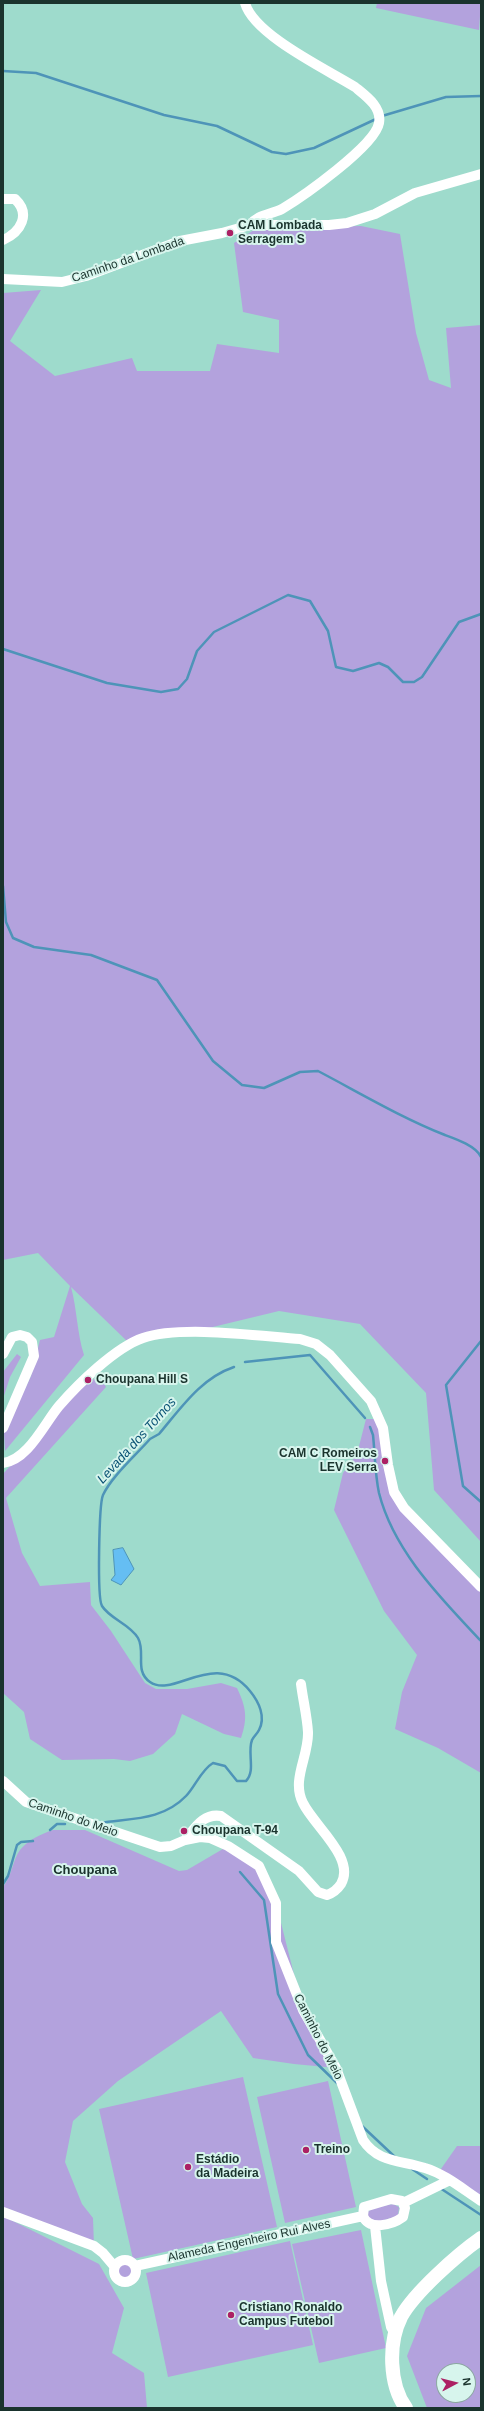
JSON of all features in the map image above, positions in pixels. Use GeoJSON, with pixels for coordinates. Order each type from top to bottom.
{"type":"FeatureCollection","features":[{"type":"Feature","properties":{"kind":"main road"},"geometry":{"type":"LineString","coordinates":[[406,2408],[399,2399],[394,2370],[395,2334],[401,2318],[414,2300],[464,2250],[481,2238]]}},
{"type":"Feature","properties":{"kind":"street"},"geometry":{"type":"LineString","coordinates":[[245,3],[247,10],[260,28],[355,87],[368,98],[378,112],[379,124],[373,137],[344,164],[281,209],[260,216],[250,225]]}},
{"type":"Feature","properties":{"kind":"street","name":"Caminho da Lombada"},"geometry":{"type":"LineString","coordinates":[[3,279],[43,282],[80,278],[180,241],[222,233],[250,225],[329,225],[347,223],[375,214],[415,194],[481,174]]}},
{"type":"Feature","properties":{"kind":"street"},"geometry":{"type":"LineString","coordinates":[[3,199],[15,199],[21,205],[23,218],[20,228],[14,235],[3,240]]}},
{"type":"Feature","properties":{"kind":"street"},"geometry":{"type":"LineString","coordinates":[[3,1463],[13,1460],[25,1450],[60,1405],[92,1372],[130,1344],[142,1338],[155,1334],[192,1332],[300,1339],[316,1344],[330,1355],[371,1402],[383,1428],[388,1465],[394,1492],[404,1508],[481,1586]]}},
{"type":"Feature","properties":{"kind":"street"},"geometry":{"type":"LineString","coordinates":[[3,1354],[12,1337],[20,1335],[27,1337],[34,1348],[34,1356],[3,1428]]}},
{"type":"Feature","properties":{"kind":"street"},"geometry":{"type":"LineString","coordinates":[[185,1840],[203,1819],[212,1815],[221,1816],[299,1871],[318,1892],[327,1895],[338,1889],[343,1879],[344,1865],[303,1803],[298,1788],[306,1753],[306,1721],[301,1684]]}},
{"type":"Feature","properties":{"kind":"street","name":"Caminho do Meio"},"geometry":{"type":"LineString","coordinates":[[3,1781],[22,1800],[89,1825],[160,1846],[171,1846],[185,1840],[200,1837],[210,1838],[228,1846],[259,1866],[276,1903],[276,1942],[303,2010],[336,2068],[363,2140],[369,2148],[387,2160],[426,2168],[481,2201]]}},
{"type":"Feature","properties":{"kind":"street"},"geometry":{"type":"LineString","coordinates":[[403,2203],[448,2181]]}},
{"type":"Feature","properties":{"kind":"street"},"geometry":{"type":"LineString","coordinates":[[396,2199],[403,2203],[405,2211],[403,2217],[396,2221],[375,2226],[366,2222],[362,2216],[362,2211],[368,2205],[396,2199]]}},
{"type":"Feature","properties":{"kind":"street"},"geometry":{"type":"LineString","coordinates":[[3,2212],[94,2246],[114,2266]]}},
{"type":"Feature","properties":{"kind":"street","name":"Alameda Engenheiro Rui Alves"},"geometry":{"type":"LineString","coordinates":[[135,2266],[362,2216]]}},
{"type":"Feature","properties":{"kind":"street"},"geometry":{"type":"LineString","coordinates":[[375,2226],[381,2281],[391,2327],[395,2334]]}},
{"type":"Feature","properties":{"kind":"street"},"geometry":{"type":"LineString","coordinates":[[126,2260],[135,2266],[136,2271],[133,2279],[124,2283],[116,2279],[113,2271],[114,2266],[118,2262],[126,2260]]}},
{"type":"Feature","properties":{"kind":"shaded area"},"geometry":{"type":"Polygon","coordinates":[[[377,3],[481,3],[479,30],[376,8],[377,3]]]}},
{"type":"Feature","properties":{"kind":"shaded area"},"geometry":{"type":"Polygon","coordinates":[[[361,226],[400,234],[416,333],[429,380],[451,388],[446,328],[481,325],[481,1542],[434,1490],[426,1393],[360,1324],[279,1311],[192,1332],[130,1344],[71,1287],[84,1355],[5,1451],[4,1433],[31,1376],[40,1340],[54,1337],[70,1286],[38,1253],[3,1260],[3,293],[41,290],[10,341],[55,376],[132,358],[137,371],[210,371],[217,344],[279,353],[279,320],[243,312],[234,243],[257,228],[361,226]]]}},
{"type":"Feature","properties":{"kind":"shaded area"},"geometry":{"type":"Polygon","coordinates":[[[17,1354],[21,1357],[10,1377],[3,1399],[3,1372],[17,1354]]]}},
{"type":"Feature","properties":{"kind":"shaded area"},"geometry":{"type":"Polygon","coordinates":[[[88,1379],[102,1380],[106,1387],[6,1498],[22,1553],[40,1586],[90,1582],[91,1605],[111,1631],[145,1683],[156,1689],[187,1689],[221,1683],[237,1688],[245,1713],[245,1724],[241,1738],[224,1734],[182,1714],[175,1734],[153,1754],[130,1761],[114,1759],[62,1760],[30,1739],[24,1712],[3,1693],[3,1474],[88,1379]]]}},
{"type":"Feature","properties":{"kind":"shaded area"},"geometry":{"type":"Polygon","coordinates":[[[366,1419],[381,1419],[395,1492],[481,1587],[481,1773],[438,1748],[395,1729],[402,1692],[417,1655],[384,1611],[334,1510],[343,1473],[357,1454],[366,1419]]]}},
{"type":"Feature","properties":{"kind":"shaded area"},"geometry":{"type":"Polygon","coordinates":[[[53,1830],[85,1830],[179,1871],[187,1870],[228,1846],[259,1866],[276,1903],[303,2010],[336,2068],[253,2058],[221,2011],[118,2081],[73,2121],[65,2162],[82,2204],[93,2218],[94,2246],[3,2212],[3,1887],[20,1850],[35,1838],[53,1830]]]}},
{"type":"Feature","properties":{"kind":"shaded area","name":"Estádio da Madeira"},"geometry":{"type":"Polygon","coordinates":[[[243,2077],[277,2227],[133,2259],[99,2109],[243,2077]]]}},
{"type":"Feature","properties":{"kind":"shaded area","name":"Treino"},"geometry":{"type":"Polygon","coordinates":[[[328,2081],[356,2207],[285,2223],[257,2097],[328,2081]]]}},
{"type":"Feature","properties":{"kind":"shaded area"},"geometry":{"type":"Polygon","coordinates":[[[457,2146],[481,2146],[481,2202],[436,2176],[457,2146]]]}},
{"type":"Feature","properties":{"kind":"shaded area"},"geometry":{"type":"Polygon","coordinates":[[[393,2204],[399,2207],[398,2216],[374,2223],[368,2218],[368,2212],[372,2208],[393,2204]]]}},
{"type":"Feature","properties":{"kind":"shaded area"},"geometry":{"type":"Polygon","coordinates":[[[3,2216],[99,2264],[124,2308],[112,2353],[144,2373],[147,2408],[3,2408],[3,2216]]]}},
{"type":"Feature","properties":{"kind":"shaded area"},"geometry":{"type":"Polygon","coordinates":[[[361,2230],[386,2348],[319,2363],[292,2244],[361,2230]]]}},
{"type":"Feature","properties":{"kind":"shaded area","name":"Cristiano Ronaldo Campus Futebol"},"geometry":{"type":"Polygon","coordinates":[[[290,2241],[313,2345],[168,2377],[146,2273],[290,2241]]]}},
{"type":"Feature","properties":{"kind":"shaded area"},"geometry":{"type":"Polygon","coordinates":[[[125,2262],[131,2265],[134,2271],[131,2277],[125,2280],[119,2277],[116,2271],[119,2265],[125,2262]]]}},
{"type":"Feature","properties":{"kind":"shaded area"},"geometry":{"type":"Polygon","coordinates":[[[481,2265],[481,2408],[427,2408],[407,2356],[426,2308],[481,2265]]]}},
{"type":"Feature","properties":{"kind":"water"},"geometry":{"type":"Polygon","coordinates":[[[123,1548],[134,1569],[121,1585],[111,1580],[115,1575],[113,1550],[123,1548]]]}},
{"type":"Feature","properties":{"kind":"waterway"},"geometry":{"type":"LineString","coordinates":[[3,71],[36,73],[164,115],[217,126],[272,152],[286,154],[314,148],[376,119]]}},
{"type":"Feature","properties":{"kind":"waterway"},"geometry":{"type":"LineString","coordinates":[[382,116],[446,97],[481,96]]}},
{"type":"Feature","properties":{"kind":"waterway"},"geometry":{"type":"LineString","coordinates":[[3,649],[107,683],[161,692],[178,689],[187,679],[197,651],[214,632],[288,595],[310,601],[328,631],[336,667],[353,671],[379,663],[388,667],[403,682],[414,682],[422,677],[459,622],[481,614]]}},
{"type":"Feature","properties":{"kind":"waterway"},"geometry":{"type":"LineString","coordinates":[[3,886],[6,922],[13,938],[34,947],[91,955],[157,980],[213,1061],[242,1085],[264,1088],[300,1072],[318,1071],[428,1128],[465,1143],[475,1149],[481,1157]]}},
{"type":"Feature","properties":{"kind":"waterway"},"geometry":{"type":"LineString","coordinates":[[481,1341],[446,1385],[463,1486],[481,1502]]}},
{"type":"Feature","properties":{"kind":"waterway","name":"Levada dos Tornos"},"geometry":{"type":"LineString","coordinates":[[245,1362],[310,1355],[365,1418]]}},
{"type":"Feature","properties":{"kind":"waterway","name":"Levada dos Tornos"},"geometry":{"type":"LineString","coordinates":[[100,1823],[145,1817],[167,1810],[186,1796],[205,1770],[213,1763],[225,1766],[237,1781],[246,1781],[249,1777],[252,1740],[259,1730],[262,1720],[259,1705],[250,1691],[237,1679],[223,1674],[209,1674],[171,1685],[160,1686],[150,1682],[145,1678],[142,1672],[141,1649],[138,1638],[130,1629],[110,1615],[102,1606],[99,1587],[100,1515],[103,1495],[107,1488],[118,1473],[150,1439],[159,1434],[192,1395],[211,1378],[234,1367]]}},
{"type":"Feature","properties":{"kind":"waterway","name":"Levada dos Tornos"},"geometry":{"type":"LineString","coordinates":[[370,1427],[373,1435],[379,1493],[386,1515],[396,1535],[407,1554],[435,1591],[481,1641]]}},
{"type":"Feature","properties":{"kind":"waterway","name":"Levada dos Tornos"},"geometry":{"type":"LineString","coordinates":[[50,1830],[57,1824],[65,1824]]}},
{"type":"Feature","properties":{"kind":"waterway","name":"Levada dos Tornos"},"geometry":{"type":"LineString","coordinates":[[3,1884],[8,1876],[17,1845],[21,1842],[33,1841]]}},
{"type":"Feature","properties":{"kind":"waterway"},"geometry":{"type":"LineString","coordinates":[[240,1872],[264,1900],[278,1994],[308,2055],[337,2083]]}},
{"type":"Feature","properties":{"kind":"waterway"},"geometry":{"type":"LineString","coordinates":[[362,2126],[395,2157]]}},
{"type":"Feature","properties":{"kind":"waterway"},"geometry":{"type":"LineString","coordinates":[[412,2169],[427,2179]]}},
{"type":"Feature","properties":{"kind":"waterway"},"geometry":{"type":"LineString","coordinates":[[440,2188],[481,2215]]}},
{"type":"Feature","properties":{"kind":"place","name":"CAM Lombada Serragem S"},"geometry":{"type":"Point","coordinates":[230,233]}},
{"type":"Feature","properties":{"kind":"place","name":"Choupana Hill S"},"geometry":{"type":"Point","coordinates":[88,1380]}},
{"type":"Feature","properties":{"kind":"place","name":"CAM C Romeiros LEV Serra"},"geometry":{"type":"Point","coordinates":[385,1461]}},
{"type":"Feature","properties":{"kind":"place","name":"Choupana T-94"},"geometry":{"type":"Point","coordinates":[184,1831]}},
{"type":"Feature","properties":{"kind":"place","name":"Treino"},"geometry":{"type":"Point","coordinates":[306,2150]}},
{"type":"Feature","properties":{"kind":"place","name":"Estádio da Madeira"},"geometry":{"type":"Point","coordinates":[188,2167]}},
{"type":"Feature","properties":{"kind":"place","name":"Cristiano Ronaldo Campus Futebol"},"geometry":{"type":"Point","coordinates":[231,2315]}},
{"type":"Feature","properties":{"kind":"district","name":"Choupana"},"geometry":{"type":"Point","coordinates":[85,1870]}}]}
